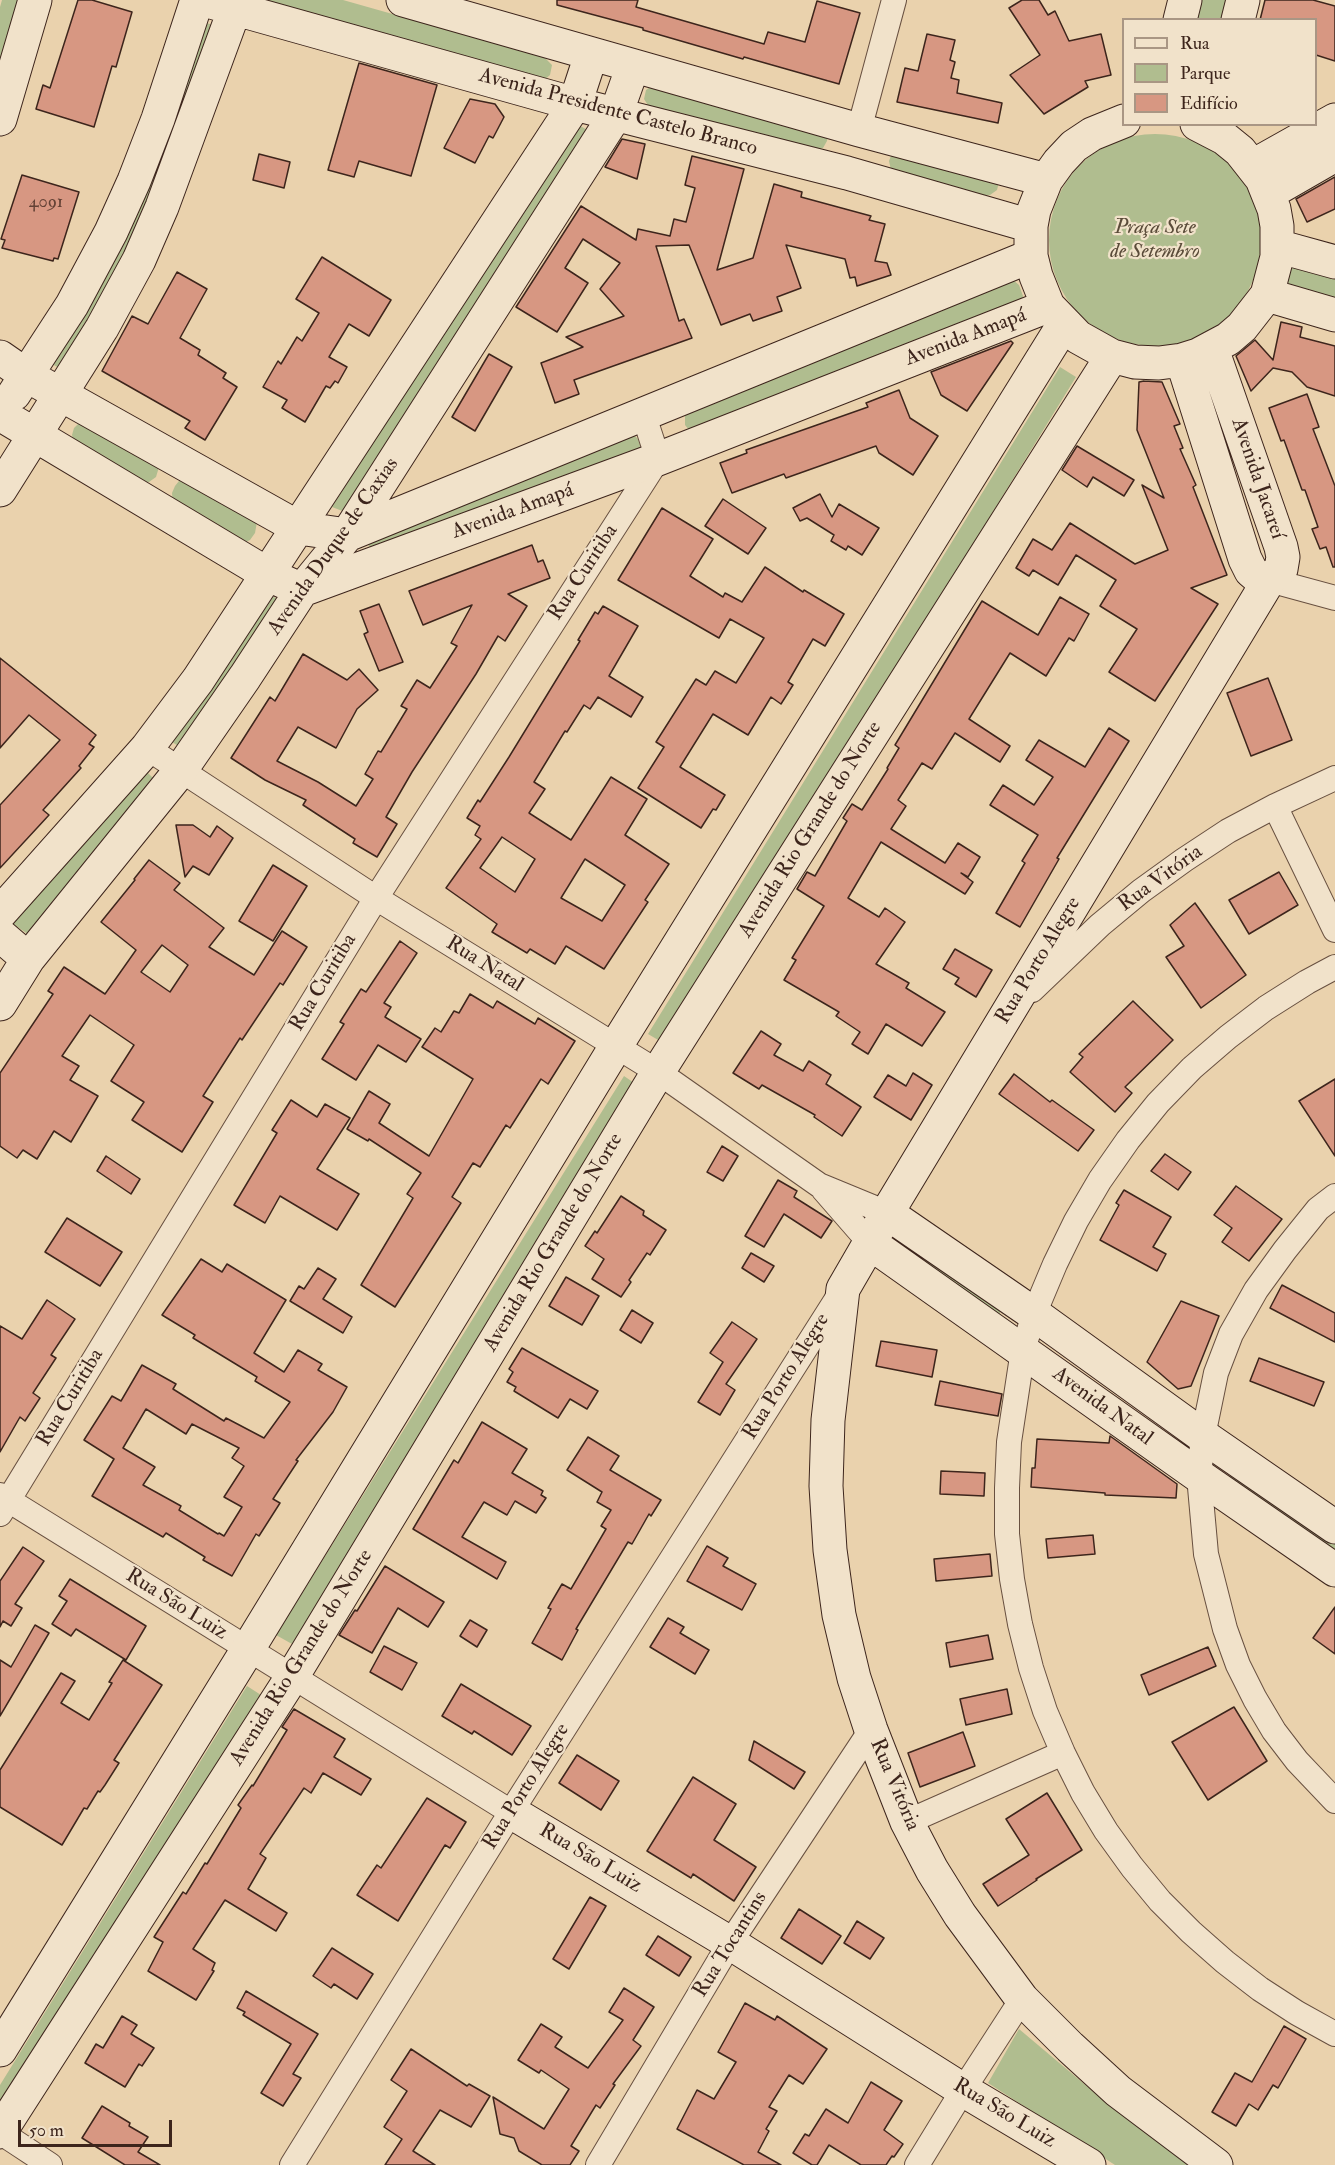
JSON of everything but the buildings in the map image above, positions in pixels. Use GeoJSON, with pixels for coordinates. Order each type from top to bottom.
{"type":"FeatureCollection","features":[{"type":"Feature","properties":{"kind":"street"},"geometry":{"type":"LineString","coordinates":[[0,119],[35,0]]}},
{"type":"Feature","properties":{"kind":"street"},"geometry":{"type":"LineString","coordinates":[[197,0],[176,68],[134,181],[111,232],[72,305],[13,366],[0,415],[269,575],[302,590]]}},
{"type":"Feature","properties":{"kind":"street","name":"Avenida Presidente Castelo Branco"},"geometry":{"type":"LineString","coordinates":[[204,0],[237,4],[575,104],[847,173],[1031,241]]}},
{"type":"Feature","properties":{"kind":"street"},"geometry":{"type":"LineString","coordinates":[[403,0],[591,55],[1046,180]]}},
{"type":"Feature","properties":{"kind":"street"},"geometry":{"type":"LineString","coordinates":[[847,173],[894,0]]}},
{"type":"Feature","properties":{"kind":"street"},"geometry":{"type":"LineString","coordinates":[[1180,18],[1185,0]]}},
{"type":"Feature","properties":{"kind":"street"},"geometry":{"type":"LineString","coordinates":[[1238,18],[1243,0]]}},
{"type":"Feature","properties":{"kind":"street"},"geometry":{"type":"LineString","coordinates":[[0,490],[102,328],[139,260],[162,207],[237,4]]}},
{"type":"Feature","properties":{"kind":"street","name":"Avenida Duque de Caxias"},"geometry":{"type":"LineString","coordinates":[[0,913],[147,748],[198,680],[269,575],[575,104],[591,55]]}},
{"type":"Feature","properties":{"kind":"street","name":"Avenida Duque de Caxias"},"geometry":{"type":"LineString","coordinates":[[0,1005],[28,959],[180,771],[302,590],[347,535],[616,114],[633,66]]}},
{"type":"Feature","properties":{"kind":"street"},"geometry":{"type":"LineString","coordinates":[[1261,179],[1335,120]]}},
{"type":"Feature","properties":{"kind":"street"},"geometry":{"type":"LineString","coordinates":[[1122,122],[1092,134],[1074,146],[1059,162],[1039,195],[1031,241],[1036,276],[1056,315],[1078,337],[1112,356],[1135,362],[1159,363],[1182,360],[1212,349],[1242,327],[1267,296],[1274,271],[1278,226],[1261,179],[1232,144],[1204,126]]}},
{"type":"Feature","properties":{"kind":"street"},"geometry":{"type":"LineString","coordinates":[[1261,179],[1335,155]]}},
{"type":"Feature","properties":{"kind":"street","name":"Avenida Amapá"},"geometry":{"type":"LineString","coordinates":[[347,535],[643,413],[1031,241]]}},
{"type":"Feature","properties":{"kind":"street"},"geometry":{"type":"LineString","coordinates":[[1277,246],[1335,262]]}},
{"type":"Feature","properties":{"kind":"street"},"geometry":{"type":"LineString","coordinates":[[1267,296],[1335,315]]}},
{"type":"Feature","properties":{"kind":"street"},"geometry":{"type":"LineString","coordinates":[[0,2050],[616,1046],[1056,315]]}},
{"type":"Feature","properties":{"kind":"street","name":"Avenida Amapá"},"geometry":{"type":"LineString","coordinates":[[302,590],[1056,315]]}},
{"type":"Feature","properties":{"kind":"street","name":"Avenida Jacareí"},"geometry":{"type":"LineString","coordinates":[[1182,360],[1245,560],[1251,571],[1258,577],[1269,580],[1281,569],[1283,557],[1281,547],[1212,349]]}},
{"type":"Feature","properties":{"kind":"street","name":"Avenida Rio Grande do Norte"},"geometry":{"type":"LineString","coordinates":[[0,2132],[292,1677],[658,1072],[1112,356]]}},
{"type":"Feature","properties":{"kind":"street"},"geometry":{"type":"LineString","coordinates":[[13,366],[175,460],[299,528],[347,535]]}},
{"type":"Feature","properties":{"kind":"street"},"geometry":{"type":"LineString","coordinates":[[643,413],[658,459]]}},
{"type":"Feature","properties":{"kind":"street","name":"Rua Curitiba"},"geometry":{"type":"LineString","coordinates":[[3,1503],[376,898],[658,459]]}},
{"type":"Feature","properties":{"kind":"street"},"geometry":{"type":"LineString","coordinates":[[151,504],[175,460]]}},
{"type":"Feature","properties":{"kind":"street"},"geometry":{"type":"LineString","coordinates":[[1269,580],[1335,598]]}},
{"type":"Feature","properties":{"kind":"street","name":"Rua Porto Alegre"},"geometry":{"type":"LineString","coordinates":[[292,2165],[511,1812],[843,1288],[1269,580]]}},
{"type":"Feature","properties":{"kind":"street","name":"Rua Natal"},"geometry":{"type":"LineString","coordinates":[[147,748],[376,898],[658,1072],[819,1185],[887,1213]]}},
{"type":"Feature","properties":{"kind":"street","name":"Rua Vitória"},"geometry":{"type":"LineString","coordinates":[[1008,1012],[1100,925],[1141,891],[1220,837],[1275,806],[1335,778]]}},
{"type":"Feature","properties":{"kind":"street"},"geometry":{"type":"LineString","coordinates":[[1275,806],[1335,930]]}},
{"type":"Feature","properties":{"kind":"street"},"geometry":{"type":"LineString","coordinates":[[0,935],[28,959]]}},
{"type":"Feature","properties":{"kind":"street"},"geometry":{"type":"LineString","coordinates":[[1335,967],[1306,981],[1266,1008],[1228,1036],[1192,1068],[1158,1103],[1100,1180],[1076,1221],[1034,1314],[1023,1350],[1009,1454],[1007,1488],[1010,1556],[1020,1624],[1045,1711],[1083,1793],[1106,1831],[1160,1901],[1225,1962],[1288,2007],[1335,2034]]}},
{"type":"Feature","properties":{"kind":"street","name":"Rua Natal"},"geometry":{"type":"LineString","coordinates":[[819,1185],[870,1243]]}},
{"type":"Feature","properties":{"kind":"street"},"geometry":{"type":"LineString","coordinates":[[1335,1196],[1318,1209],[1256,1290],[1231,1335],[1216,1373],[1203,1436],[1199,1476],[1206,1554],[1225,1629],[1238,1665],[1274,1731],[1297,1761],[1335,1801]]}},
{"type":"Feature","properties":{"kind":"street","name":"Avenida Natal"},"geometry":{"type":"LineString","coordinates":[[887,1213],[1335,1527]]}},
{"type":"Feature","properties":{"kind":"street","name":"Avenida Natal"},"geometry":{"type":"LineString","coordinates":[[870,1243],[1335,1570]]}},
{"type":"Feature","properties":{"kind":"street","name":"Rua Vitória"},"geometry":{"type":"LineString","coordinates":[[843,1288],[828,1420],[826,1486],[830,1550],[839,1615],[854,1678],[871,1730],[907,1822],[932,1870],[960,1915],[1022,1999],[1118,2091],[1216,2165]]}},
{"type":"Feature","properties":{"kind":"street","name":"Rua São Luiz"},"geometry":{"type":"LineString","coordinates":[[3,1503],[248,1649],[511,1812],[730,1943],[963,2090],[1089,2165]]}},
{"type":"Feature","properties":{"kind":"street","name":"Rua Tocantins"},"geometry":{"type":"LineString","coordinates":[[598,2165],[730,1943],[871,1730]]}},
{"type":"Feature","properties":{"kind":"street"},"geometry":{"type":"LineString","coordinates":[[907,1822],[1063,1753]]}},
{"type":"Feature","properties":{"kind":"street"},"geometry":{"type":"LineString","coordinates":[[917,2165],[1022,1999]]}},
{"type":"Feature","properties":{"kind":"street"},"geometry":{"type":"LineString","coordinates":[[0,2132],[50,2165]]}},
{"type":"Feature","properties":{"kind":"green space"},"geometry":{"type":"Polygon","coordinates":[[[2,0],[20,0],[0,72],[0,7],[2,0]]]}},
{"type":"Feature","properties":{"kind":"green space"},"geometry":{"type":"Polygon","coordinates":[[[266,0],[343,0],[544,57],[552,65],[550,75],[543,81],[269,4],[266,0]]]}},
{"type":"Feature","properties":{"kind":"green space"},"geometry":{"type":"Polygon","coordinates":[[[1202,0],[1227,0],[1221,18],[1198,18],[1202,0]]]}},
{"type":"Feature","properties":{"kind":"green space"},"geometry":{"type":"Polygon","coordinates":[[[203,22],[220,27],[123,265],[59,368],[47,361],[203,22]]]}},
{"type":"Feature","properties":{"kind":"green space"},"geometry":{"type":"Polygon","coordinates":[[[654,84],[828,132],[827,141],[823,148],[815,150],[649,107],[644,99],[646,90],[654,84]]]}},
{"type":"Feature","properties":{"kind":"green space"},"geometry":{"type":"Polygon","coordinates":[[[577,124],[589,131],[345,512],[332,507],[577,124]]]}},
{"type":"Feature","properties":{"kind":"green space","name":"Praça Sete de Setembro"},"geometry":{"type":"Polygon","coordinates":[[[1155,134],[1176,136],[1196,142],[1214,152],[1230,165],[1243,181],[1253,199],[1259,219],[1261,240],[1259,261],[1253,281],[1243,299],[1230,315],[1214,328],[1196,338],[1176,344],[1155,346],[1134,344],[1114,338],[1096,328],[1080,315],[1067,299],[1057,281],[1051,261],[1049,240],[1051,219],[1057,199],[1067,181],[1080,165],[1096,152],[1114,142],[1134,136],[1155,134]]]}},
{"type":"Feature","properties":{"kind":"green space"},"geometry":{"type":"Polygon","coordinates":[[[892,153],[999,182],[997,190],[990,195],[983,196],[891,170],[889,161],[892,153]]]}},
{"type":"Feature","properties":{"kind":"green space"},"geometry":{"type":"Polygon","coordinates":[[[1287,262],[1335,275],[1335,304],[1279,289],[1287,262]]]}},
{"type":"Feature","properties":{"kind":"green space"},"geometry":{"type":"Polygon","coordinates":[[[1012,279],[1019,285],[1023,296],[1020,308],[689,430],[685,425],[685,407],[1012,279]]]}},
{"type":"Feature","properties":{"kind":"green space"},"geometry":{"type":"Polygon","coordinates":[[[1060,367],[1076,377],[665,1044],[648,1034],[1060,367]]]}},
{"type":"Feature","properties":{"kind":"green space"},"geometry":{"type":"Polygon","coordinates":[[[80,422],[159,467],[156,477],[149,482],[141,482],[74,443],[72,435],[74,428],[80,422]]]}},
{"type":"Feature","properties":{"kind":"green space"},"geometry":{"type":"Polygon","coordinates":[[[631,432],[638,439],[641,448],[371,550],[368,544],[631,432]]]}},
{"type":"Feature","properties":{"kind":"green space"},"geometry":{"type":"Polygon","coordinates":[[[188,479],[258,516],[255,533],[250,540],[244,543],[173,505],[172,493],[175,486],[179,481],[188,479]]]}},
{"type":"Feature","properties":{"kind":"green space"},"geometry":{"type":"Polygon","coordinates":[[[268,593],[280,601],[183,749],[172,742],[268,593]]]}},
{"type":"Feature","properties":{"kind":"green space"},"geometry":{"type":"Polygon","coordinates":[[[147,772],[155,780],[29,935],[12,923],[147,772]]]}},
{"type":"Feature","properties":{"kind":"green space"},"geometry":{"type":"Polygon","coordinates":[[[624,1076],[640,1087],[292,1644],[276,1635],[624,1076]]]}},
{"type":"Feature","properties":{"kind":"green space"},"geometry":{"type":"Polygon","coordinates":[[[897,1226],[1007,1302],[999,1314],[889,1236],[897,1226]]]}},
{"type":"Feature","properties":{"kind":"green space"},"geometry":{"type":"Polygon","coordinates":[[[1237,1466],[1335,1535],[1335,1551],[1229,1477],[1237,1466]]]}},
{"type":"Feature","properties":{"kind":"green space"},"geometry":{"type":"Polygon","coordinates":[[[247,1686],[261,1695],[7,2105],[0,2101],[0,2085],[247,1686]]]}},
{"type":"Feature","properties":{"kind":"green space"},"geometry":{"type":"Polygon","coordinates":[[[1019,2029],[1095,2093],[1201,2165],[1115,2165],[988,2083],[1019,2029]]]}}]}
